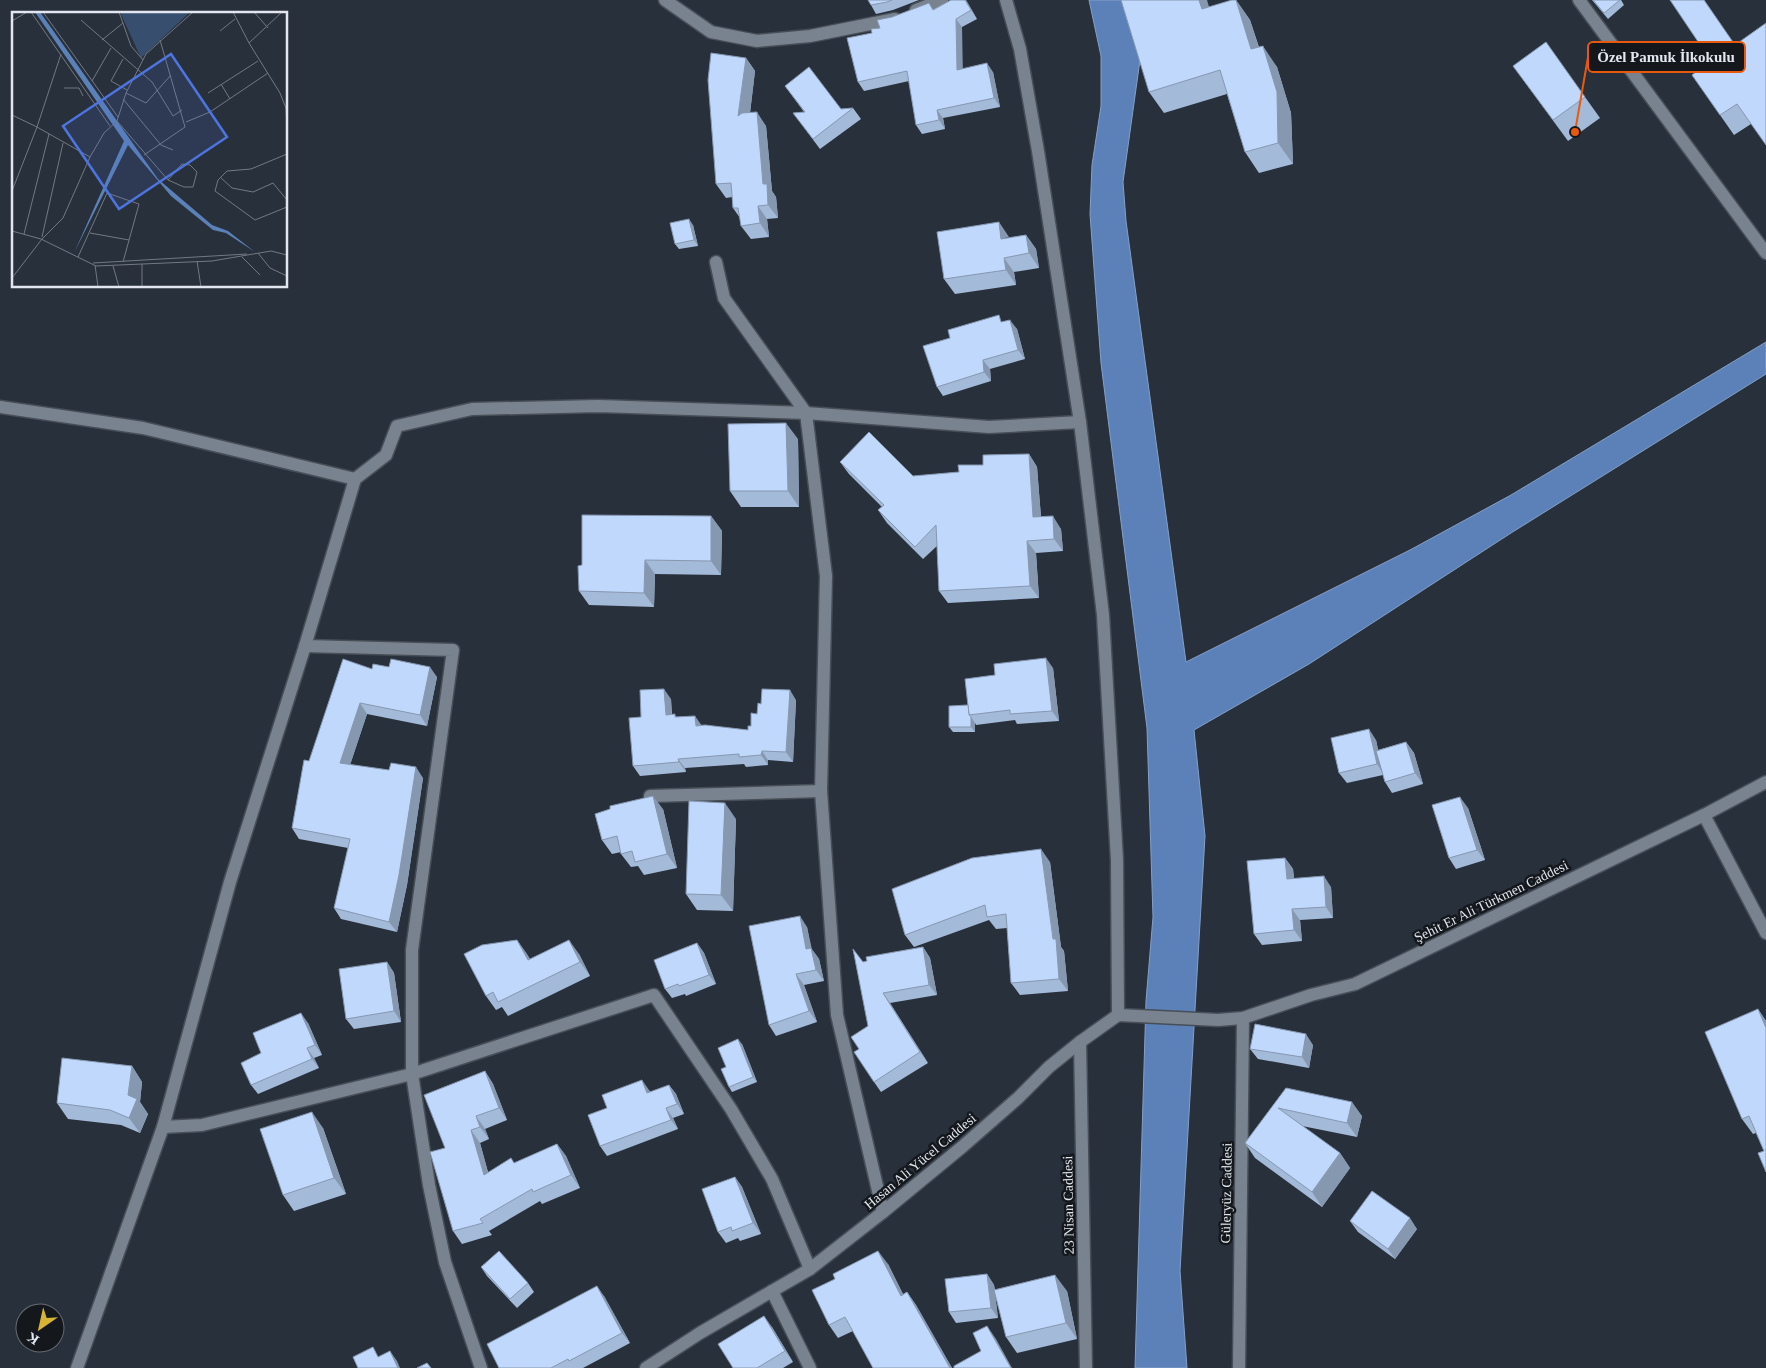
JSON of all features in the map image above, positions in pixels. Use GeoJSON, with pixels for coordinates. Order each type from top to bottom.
{"type":"FeatureCollection","features":[{"type":"Feature","properties":{"kind":"street"},"geometry":{"type":"LineString","coordinates":[[665,0],[710,32],[757,41],[810,36],[895,18],[942,0]]}},
{"type":"Feature","properties":{"kind":"street"},"geometry":{"type":"LineString","coordinates":[[1006,0],[1020,49],[1038,151],[1080,422],[1103,615],[1117,860],[1118,1015]]}},
{"type":"Feature","properties":{"kind":"street"},"geometry":{"type":"LineString","coordinates":[[1579,0],[1766,253]]}},
{"type":"Feature","properties":{"kind":"street"},"geometry":{"type":"LineString","coordinates":[[716,262],[724,298],[806,412],[826,576],[821,791],[838,1015],[883,1212]]}},
{"type":"Feature","properties":{"kind":"street"},"geometry":{"type":"LineString","coordinates":[[77,1368],[163,1127],[230,882],[305,646],[355,479],[386,455],[397,426],[472,409],[598,406],[806,412],[990,427],[1080,422]]}},
{"type":"Feature","properties":{"kind":"street"},"geometry":{"type":"LineString","coordinates":[[0,407],[143,428],[355,479]]}},
{"type":"Feature","properties":{"kind":"street"},"geometry":{"type":"LineString","coordinates":[[305,646],[453,650],[412,950],[412,1074],[429,1185],[445,1262],[480,1368]]}},
{"type":"Feature","properties":{"kind":"street","name":"Şehit Er Ali Türkmen Caddesi"},"geometry":{"type":"LineString","coordinates":[[1118,1015],[1218,1020],[1243,1018],[1311,995],[1355,984],[1704,815],[1766,782]]}},
{"type":"Feature","properties":{"kind":"street"},"geometry":{"type":"LineString","coordinates":[[650,796],[821,791]]}},
{"type":"Feature","properties":{"kind":"street"},"geometry":{"type":"LineString","coordinates":[[1704,815],[1766,933]]}},
{"type":"Feature","properties":{"kind":"street"},"geometry":{"type":"LineString","coordinates":[[163,1127],[202,1125],[412,1074],[654,995],[731,1109],[772,1179],[810,1269]]}},
{"type":"Feature","properties":{"kind":"street","name":"Hasan Ali Yücel Caddesi"},"geometry":{"type":"LineString","coordinates":[[646,1368],[700,1333],[810,1269],[962,1147],[1018,1098],[1049,1067],[1118,1015]]}},
{"type":"Feature","properties":{"kind":"street","name":"Güleryüz Caddesi"},"geometry":{"type":"LineString","coordinates":[[1239,1368],[1243,1018]]}},
{"type":"Feature","properties":{"kind":"street","name":"23 Nisan Caddesi"},"geometry":{"type":"LineString","coordinates":[[1080,1042],[1086,1368]]}},
{"type":"Feature","properties":{"kind":"street"},"geometry":{"type":"LineString","coordinates":[[772,1291],[810,1368]]}},
{"type":"Feature","properties":{"kind":"water"},"geometry":{"type":"Polygon","coordinates":[[[1089,0],[1125,0],[1124,9],[1140,60],[1123,182],[1126,221],[1186,662],[1410,550],[1511,495],[1766,342],[1766,374],[1511,533],[1309,664],[1194,730],[1205,836],[1180,1271],[1187,1368],[1135,1368],[1146,1001],[1153,917],[1147,728],[1101,363],[1090,214],[1092,165],[1101,106],[1101,56],[1089,0]]]}},
{"type":"Feature","properties":{"kind":"building"},"geometry":{"type":"Polygon","coordinates":[[[868,0],[892,0],[871,5],[868,0]]]}},
{"type":"Feature","properties":{"kind":"building"},"geometry":{"type":"Polygon","coordinates":[[[951,0],[965,0],[971,10],[956,19],[957,70],[987,63],[994,98],[937,110],[939,120],[916,125],[907,71],[858,82],[847,38],[872,33],[871,29],[880,28],[877,20],[892,17],[929,3],[933,10],[951,0]]]}},
{"type":"Feature","properties":{"kind":"building"},"geometry":{"type":"Polygon","coordinates":[[[1121,0],[1199,0],[1202,9],[1236,0],[1251,49],[1263,46],[1277,92],[1278,143],[1245,152],[1220,70],[1149,92],[1121,0]]]}},
{"type":"Feature","properties":{"kind":"building"},"geometry":{"type":"Polygon","coordinates":[[[1593,0],[1620,0],[1604,13],[1593,0]]]}},
{"type":"Feature","properties":{"kind":"building"},"geometry":{"type":"Polygon","coordinates":[[[1670,0],[1704,0],[1735,45],[1766,23],[1766,145],[1737,104],[1720,115],[1692,75],[1711,61],[1670,0]]]}},
{"type":"Feature","properties":{"kind":"building"},"geometry":{"type":"Polygon","coordinates":[[[1546,42],[1585,97],[1553,120],[1513,66],[1546,42]]]}},
{"type":"Feature","properties":{"kind":"building"},"geometry":{"type":"Polygon","coordinates":[[[711,53],[746,58],[738,116],[742,113],[757,112],[763,184],[767,184],[768,205],[758,206],[760,223],[741,226],[738,208],[733,208],[731,183],[716,184],[708,80],[711,53]]]}},
{"type":"Feature","properties":{"kind":"building"},"geometry":{"type":"Polygon","coordinates":[[[809,67],[841,109],[853,108],[813,139],[793,113],[805,112],[785,86],[809,67]]]}},
{"type":"Feature","properties":{"kind":"building"},"geometry":{"type":"Polygon","coordinates":[[[689,219],[694,240],[675,244],[670,223],[689,219]]]}},
{"type":"Feature","properties":{"kind":"building"},"geometry":{"type":"Polygon","coordinates":[[[999,222],[1001,239],[1026,235],[1029,253],[1004,258],[1006,270],[944,279],[937,232],[999,222]]]}},
{"type":"Feature","properties":{"kind":"building"},"geometry":{"type":"Polygon","coordinates":[[[999,315],[1001,322],[1010,320],[1018,350],[983,360],[984,372],[937,387],[923,346],[950,338],[948,330],[999,315]]]}},
{"type":"Feature","properties":{"kind":"building"},"geometry":{"type":"Polygon","coordinates":[[[786,423],[788,491],[730,491],[728,424],[786,423]]]}},
{"type":"Feature","properties":{"kind":"building"},"geometry":{"type":"Polygon","coordinates":[[[869,432],[913,476],[959,472],[958,465],[983,465],[983,455],[1029,454],[1033,517],[1053,516],[1054,539],[1027,541],[1030,586],[939,591],[936,525],[915,547],[878,510],[884,505],[840,462],[869,432]]]}},
{"type":"Feature","properties":{"kind":"building"},"geometry":{"type":"Polygon","coordinates":[[[582,515],[711,516],[711,561],[645,560],[644,593],[579,591],[578,566],[582,565],[582,515]]]}},
{"type":"Feature","properties":{"kind":"building"},"geometry":{"type":"Polygon","coordinates":[[[1046,658],[1052,711],[1010,714],[1010,710],[969,715],[965,679],[995,675],[994,664],[1046,658]]]}},
{"type":"Feature","properties":{"kind":"building"},"geometry":{"type":"Polygon","coordinates":[[[343,659],[372,669],[373,664],[389,667],[391,659],[430,667],[420,715],[360,703],[340,763],[389,770],[391,763],[416,767],[399,875],[389,922],[334,908],[350,839],[292,828],[304,760],[309,761],[343,659]]]}},
{"type":"Feature","properties":{"kind":"building"},"geometry":{"type":"Polygon","coordinates":[[[664,689],[666,715],[675,714],[675,717],[695,716],[696,726],[705,725],[748,730],[748,726],[751,726],[751,713],[757,714],[758,703],[761,704],[762,689],[790,690],[786,752],[762,751],[761,755],[739,757],[739,754],[678,759],[679,762],[633,766],[629,718],[641,717],[640,690],[664,689]]]}},
{"type":"Feature","properties":{"kind":"building"},"geometry":{"type":"Polygon","coordinates":[[[968,705],[971,727],[949,727],[949,706],[968,705]]]}},
{"type":"Feature","properties":{"kind":"building"},"geometry":{"type":"Polygon","coordinates":[[[1369,729],[1377,764],[1339,773],[1331,738],[1369,729]]]}},
{"type":"Feature","properties":{"kind":"building"},"geometry":{"type":"Polygon","coordinates":[[[1406,742],[1415,773],[1385,782],[1376,751],[1406,742]]]}},
{"type":"Feature","properties":{"kind":"building"},"geometry":{"type":"Polygon","coordinates":[[[653,796],[667,854],[635,862],[632,851],[621,854],[617,836],[602,840],[595,814],[610,809],[610,806],[653,796]]]}},
{"type":"Feature","properties":{"kind":"building"},"geometry":{"type":"Polygon","coordinates":[[[1460,797],[1477,850],[1449,858],[1432,805],[1460,797]]]}},
{"type":"Feature","properties":{"kind":"building"},"geometry":{"type":"Polygon","coordinates":[[[689,801],[725,803],[721,895],[686,894],[689,801]]]}},
{"type":"Feature","properties":{"kind":"building"},"geometry":{"type":"Polygon","coordinates":[[[1041,849],[1053,939],[1056,939],[1059,979],[1011,983],[1006,914],[987,917],[985,905],[905,935],[892,889],[972,858],[1041,849]]]}},
{"type":"Feature","properties":{"kind":"building"},"geometry":{"type":"Polygon","coordinates":[[[1285,858],[1287,879],[1324,876],[1326,907],[1292,909],[1294,930],[1254,934],[1247,861],[1285,858]]]}},
{"type":"Feature","properties":{"kind":"building"},"geometry":{"type":"Polygon","coordinates":[[[800,916],[806,949],[811,948],[816,970],[796,974],[809,1011],[769,1025],[749,926],[800,916]]]}},
{"type":"Feature","properties":{"kind":"building"},"geometry":{"type":"Polygon","coordinates":[[[517,940],[528,960],[569,940],[580,962],[498,1002],[493,992],[486,996],[464,954],[482,945],[517,940]]]}},
{"type":"Feature","properties":{"kind":"building"},"geometry":{"type":"Polygon","coordinates":[[[697,943],[709,975],[665,989],[654,960],[697,943]]]}},
{"type":"Feature","properties":{"kind":"building"},"geometry":{"type":"Polygon","coordinates":[[[923,947],[929,985],[883,993],[920,1052],[874,1082],[854,1052],[859,1049],[851,1037],[868,1026],[853,949],[863,962],[867,961],[866,957],[923,947]]]}},
{"type":"Feature","properties":{"kind":"building"},"geometry":{"type":"Polygon","coordinates":[[[387,962],[394,1011],[346,1019],[339,969],[387,962]]]}},
{"type":"Feature","properties":{"kind":"building"},"geometry":{"type":"Polygon","coordinates":[[[1758,1009],[1766,1028],[1766,1172],[1758,1153],[1764,1151],[1749,1116],[1742,1119],[1705,1032],[1758,1009]]]}},
{"type":"Feature","properties":{"kind":"building"},"geometry":{"type":"Polygon","coordinates":[[[301,1013],[315,1045],[307,1048],[312,1059],[251,1085],[241,1063],[261,1053],[253,1033],[301,1013]]]}},
{"type":"Feature","properties":{"kind":"building"},"geometry":{"type":"Polygon","coordinates":[[[1255,1024],[1306,1034],[1302,1057],[1250,1049],[1255,1024]]]}},
{"type":"Feature","properties":{"kind":"building"},"geometry":{"type":"Polygon","coordinates":[[[738,1039],[753,1077],[729,1087],[721,1069],[726,1067],[718,1048],[738,1039]]]}},
{"type":"Feature","properties":{"kind":"building"},"geometry":{"type":"Polygon","coordinates":[[[62,1058],[132,1066],[128,1095],[137,1099],[129,1118],[110,1110],[57,1103],[62,1058]]]}},
{"type":"Feature","properties":{"kind":"building"},"geometry":{"type":"Polygon","coordinates":[[[485,1071],[499,1108],[476,1116],[480,1127],[471,1130],[484,1175],[511,1158],[514,1163],[557,1144],[571,1175],[533,1192],[532,1189],[480,1219],[483,1223],[453,1231],[430,1152],[445,1148],[424,1095],[485,1071]]]}},
{"type":"Feature","properties":{"kind":"building"},"geometry":{"type":"Polygon","coordinates":[[[642,1080],[647,1093],[669,1085],[677,1104],[666,1108],[671,1120],[600,1146],[588,1115],[607,1108],[602,1095],[642,1080]]]}},
{"type":"Feature","properties":{"kind":"building"},"geometry":{"type":"Polygon","coordinates":[[[1286,1088],[1352,1102],[1347,1123],[1278,1108],[1340,1153],[1312,1192],[1245,1143],[1286,1088]]]}},
{"type":"Feature","properties":{"kind":"building"},"geometry":{"type":"Polygon","coordinates":[[[312,1112],[334,1178],[283,1195],[260,1129],[312,1112]]]}},
{"type":"Feature","properties":{"kind":"building"},"geometry":{"type":"Polygon","coordinates":[[[735,1177],[753,1223],[732,1231],[731,1227],[718,1232],[702,1189],[735,1177]]]}},
{"type":"Feature","properties":{"kind":"building"},"geometry":{"type":"Polygon","coordinates":[[[1372,1191],[1410,1218],[1388,1249],[1350,1221],[1372,1191]]]}},
{"type":"Feature","properties":{"kind":"building"},"geometry":{"type":"Polygon","coordinates":[[[499,1251],[528,1283],[510,1299],[481,1267],[499,1251]]]}},
{"type":"Feature","properties":{"kind":"building"},"geometry":{"type":"Polygon","coordinates":[[[878,1251],[901,1296],[907,1292],[950,1368],[873,1368],[845,1317],[829,1325],[812,1290],[835,1279],[833,1274],[878,1251]]]}},
{"type":"Feature","properties":{"kind":"building"},"geometry":{"type":"Polygon","coordinates":[[[987,1274],[991,1308],[949,1312],[945,1279],[987,1274]]]}},
{"type":"Feature","properties":{"kind":"building"},"geometry":{"type":"Polygon","coordinates":[[[1055,1275],[1066,1323],[1006,1337],[994,1290],[1055,1275]]]}},
{"type":"Feature","properties":{"kind":"building"},"geometry":{"type":"Polygon","coordinates":[[[597,1286],[622,1333],[569,1361],[568,1359],[551,1368],[499,1368],[487,1344],[597,1286]]]}},
{"type":"Feature","properties":{"kind":"building"},"geometry":{"type":"Polygon","coordinates":[[[764,1316],[785,1351],[757,1368],[733,1368],[718,1344],[764,1316]]]}},
{"type":"Feature","properties":{"kind":"building"},"geometry":{"type":"Polygon","coordinates":[[[987,1326],[1011,1368],[954,1368],[954,1366],[981,1351],[973,1333],[987,1326]]]}},
{"type":"Feature","properties":{"kind":"building"},"geometry":{"type":"Polygon","coordinates":[[[373,1347],[378,1357],[390,1351],[398,1368],[358,1368],[353,1357],[373,1347]]]}},
{"type":"Feature","properties":{"kind":"building"},"geometry":{"type":"Polygon","coordinates":[[[427,1363],[431,1368],[417,1368],[427,1363]]]}},
{"type":"Feature","properties":{"kind":"place","name":"Özel Pamuk İlkokulu"},"geometry":{"type":"Point","coordinates":[1575,132]}}]}
